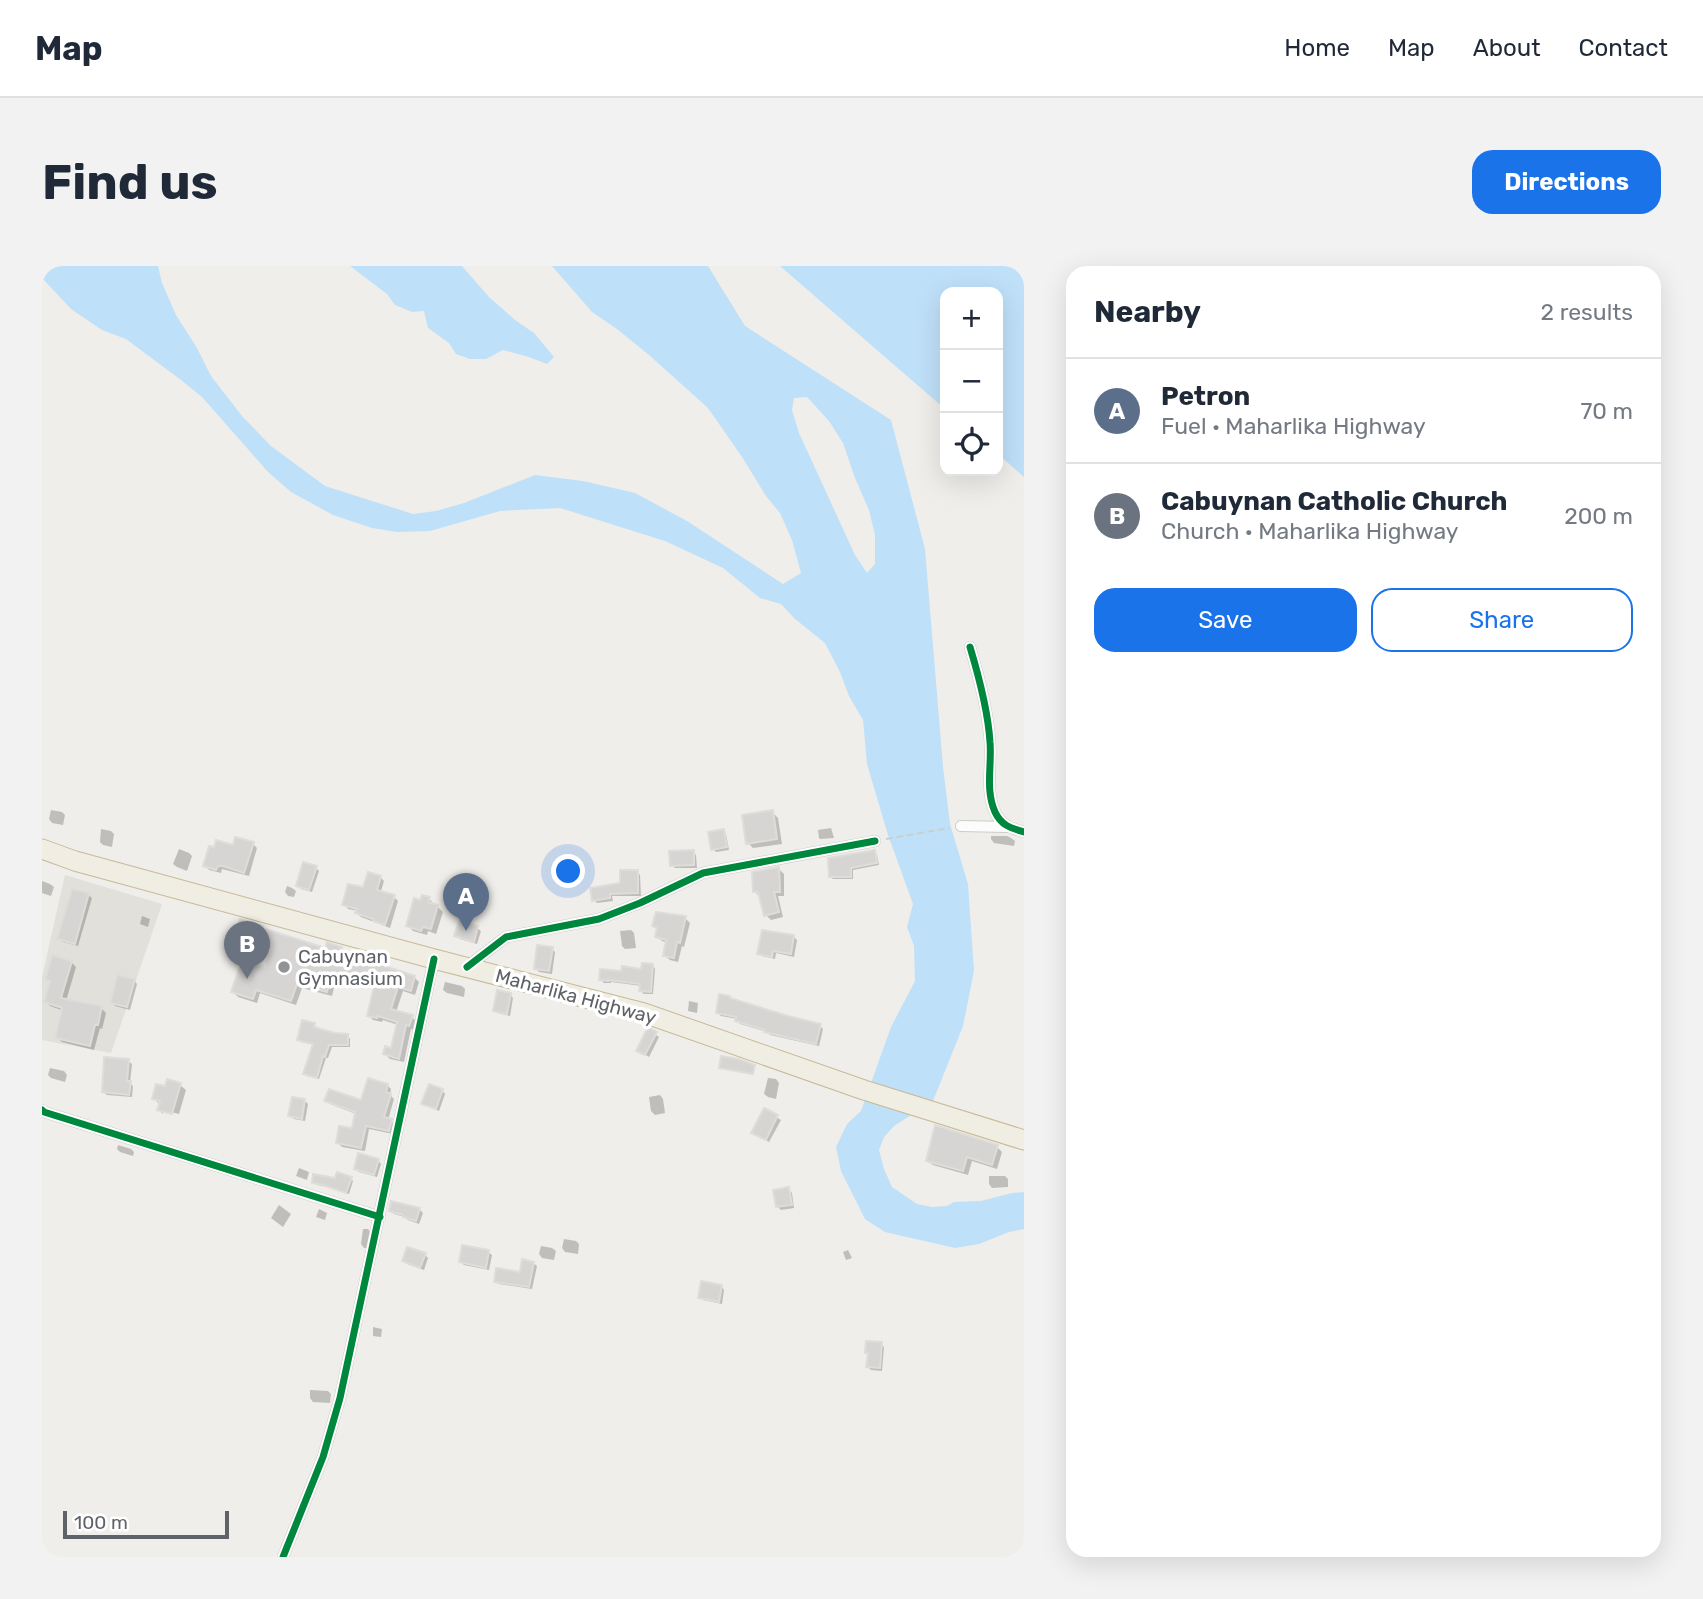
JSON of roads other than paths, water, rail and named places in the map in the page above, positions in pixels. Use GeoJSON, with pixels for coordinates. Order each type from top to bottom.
{"type":"FeatureCollection","features":[{"type":"Feature","properties":{"kind":"highway","name":"Maharlika Highway"},"geometry":{"type":"LineString","coordinates":[[42,849],[75,861],[644,1013],[864,1090],[1024,1140]]}},
{"type":"Feature","properties":{"kind":"street"},"geometry":{"type":"LineString","coordinates":[[970,647],[980,681],[990,741],[989,795],[995,813],[1006,827]]}},
{"type":"Feature","properties":{"kind":"street"},"geometry":{"type":"LineString","coordinates":[[961,826],[1006,827],[1024,832]]}},
{"type":"Feature","properties":{"kind":"street"},"geometry":{"type":"LineString","coordinates":[[467,967],[506,937],[599,919],[703,873],[875,841]]}},
{"type":"Feature","properties":{"kind":"street"},"geometry":{"type":"LineString","coordinates":[[283,1557],[323,1457],[340,1398],[434,958]]}},
{"type":"Feature","properties":{"kind":"street"},"geometry":{"type":"LineString","coordinates":[[42,1110],[380,1217]]}},
{"type":"Feature","properties":{"kind":"water"},"geometry":{"type":"Polygon","coordinates":[[[42,266],[158,266],[162,283],[176,315],[211,376],[242,416],[271,446],[325,486],[413,514],[464,503],[535,475],[583,481],[635,493],[687,521],[783,584],[801,573],[792,540],[780,513],[708,408],[649,355],[592,312],[552,266],[708,266],[745,326],[891,420],[925,549],[943,767],[950,824],[968,884],[974,971],[963,1026],[933,1101],[894,1126],[884,1137],[879,1150],[892,1187],[917,1204],[947,1206],[954,1202],[981,1201],[1024,1192],[1024,1229],[979,1244],[955,1248],[885,1232],[865,1219],[841,1171],[836,1147],[847,1124],[861,1111],[891,1027],[915,981],[914,946],[907,927],[913,904],[888,835],[867,764],[863,720],[825,643],[781,604],[760,598],[723,568],[665,541],[560,508],[500,511],[430,531],[397,532],[372,528],[333,515],[291,492],[268,472],[202,397],[126,339],[102,330],[71,309],[42,278],[42,266]],[[807,397],[794,398],[792,410],[799,433],[855,555],[867,573],[875,564],[875,535],[869,510],[843,443],[829,421],[807,397]]]}},
{"type":"Feature","properties":{"kind":"water"},"geometry":{"type":"Polygon","coordinates":[[[350,266],[462,266],[489,297],[534,333],[554,357],[547,364],[503,350],[486,359],[470,359],[456,354],[449,343],[428,328],[424,311],[412,312],[395,305],[387,294],[350,266]]]}},
{"type":"Feature","properties":{"kind":"water"},"geometry":{"type":"Polygon","coordinates":[[[780,266],[1024,266],[1024,477],[1003,458],[1003,287],[940,287],[940,405],[780,266]]]}},
{"type":"Feature","properties":{"kind":"place","name":"Petron"},"geometry":{"type":"Point","coordinates":[466,931]}},
{"type":"Feature","properties":{"kind":"place","name":"Cabuynan Gymnasium"},"geometry":{"type":"Point","coordinates":[284,967]}},
{"type":"Feature","properties":{"kind":"place","name":"Cabuynan Catholic Church"},"geometry":{"type":"Point","coordinates":[247,979]}}]}
